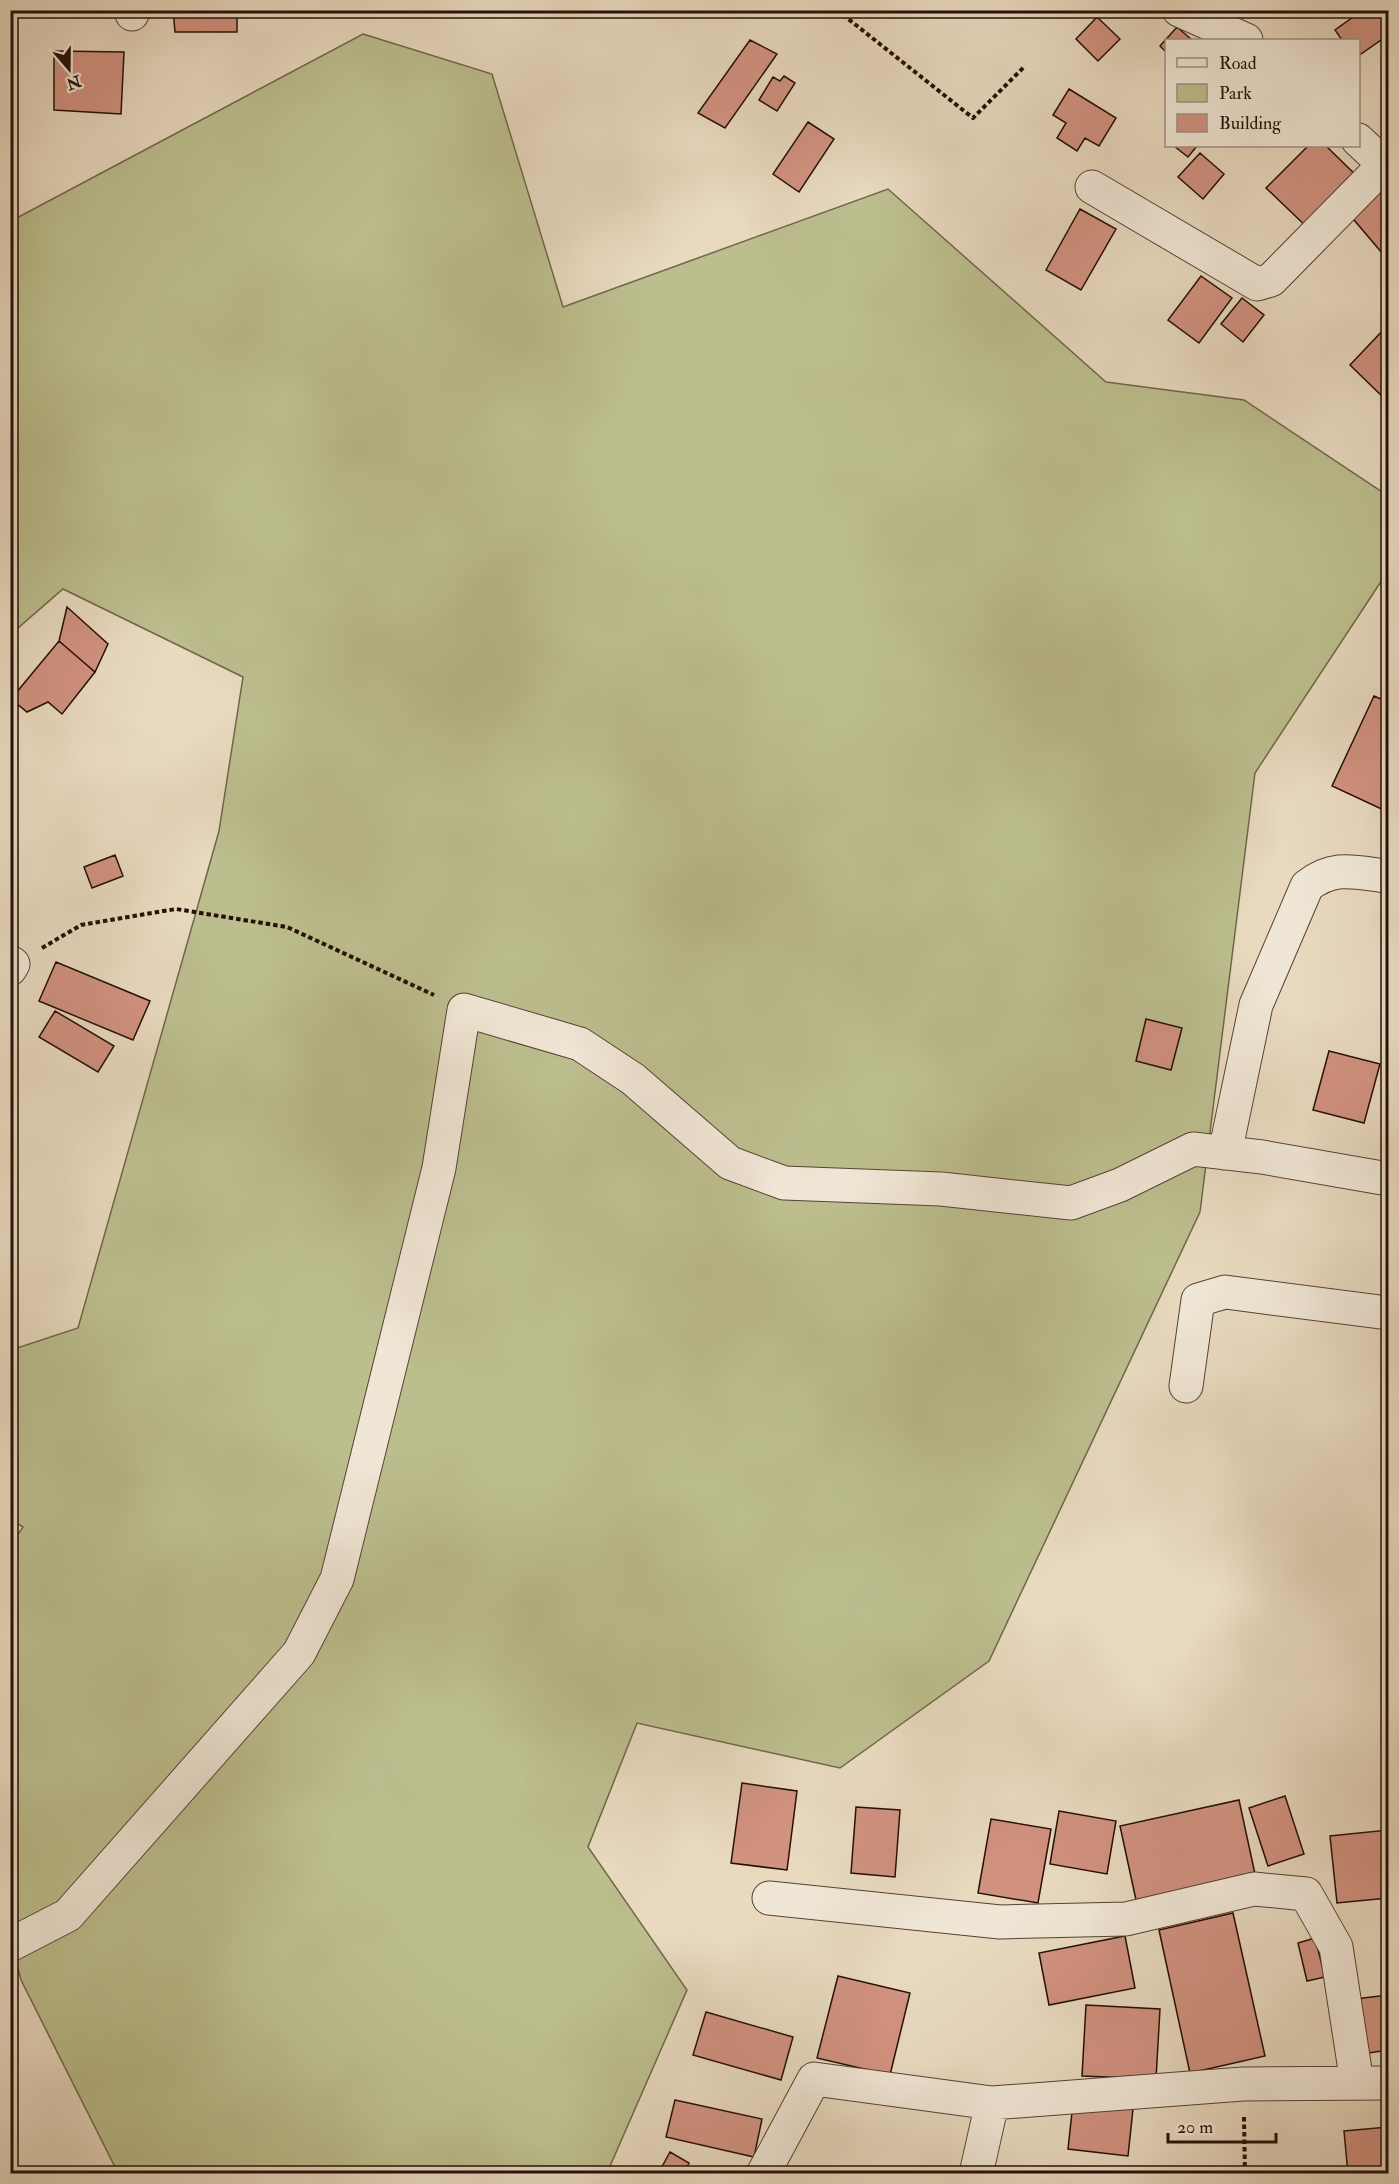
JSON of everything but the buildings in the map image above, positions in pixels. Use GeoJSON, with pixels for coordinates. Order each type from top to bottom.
{"type":"FeatureCollection","features":[{"type":"Feature","properties":{"kind":"street"},"geometry":{"type":"LineString","coordinates":[[1179,10],[1244,39]]}},
{"type":"Feature","properties":{"kind":"street"},"geometry":{"type":"LineString","coordinates":[[1092,187],[1257,284],[1271,280],[1387,166],[1360,141]]}},
{"type":"Feature","properties":{"kind":"street"},"geometry":{"type":"LineString","coordinates":[[1225,1153],[1256,1005],[1307,886],[1319,876],[1341,870],[1385,876],[1389,874]]}},
{"type":"Feature","properties":{"kind":"street"},"geometry":{"type":"LineString","coordinates":[[10,1945],[68,1915],[299,1653],[337,1579],[439,1168],[464,1010],[580,1044],[633,1079],[730,1163],[784,1183],[941,1189],[1071,1203],[1120,1185],[1193,1149],[1262,1157],[1389,1179]]}},
{"type":"Feature","properties":{"kind":"street"},"geometry":{"type":"LineString","coordinates":[[1186,1386],[1198,1300],[1225,1292],[1389,1313]]}},
{"type":"Feature","properties":{"kind":"street"},"geometry":{"type":"LineString","coordinates":[[763,2174],[814,2079],[992,2103],[1243,2084],[1373,2083],[1336,1947],[1306,1894],[1254,1889],[1126,1919],[1000,1922],[769,1898]]}},
{"type":"Feature","properties":{"kind":"street"},"geometry":{"type":"LineString","coordinates":[[976,2174],[992,2103]]}},
{"type":"Feature","properties":{"kind":"path"},"geometry":{"type":"LineString","coordinates":[[837,10],[973,118],[1025,66]]}},
{"type":"Feature","properties":{"kind":"path"},"geometry":{"type":"LineString","coordinates":[[11,965],[81,925],[176,909],[287,927],[464,1010]]}},
{"type":"Feature","properties":{"kind":"path"},"geometry":{"type":"LineString","coordinates":[[1243,2084],[1245,2174]]}},
{"type":"Feature","properties":{"kind":"green space"},"geometry":{"type":"Polygon","coordinates":[[[363,34],[492,74],[563,307],[888,189],[1106,382],[1244,400],[1388,496],[1388,571],[1255,773],[1200,1212],[989,1661],[840,1768],[637,1723],[588,1847],[687,1990],[607,2173],[118,2173],[21,1980],[10,1937],[10,1546],[23,1527],[11,1520],[11,1350],[78,1328],[219,831],[243,677],[63,589],[11,634],[11,221],[363,34]]]}}]}
